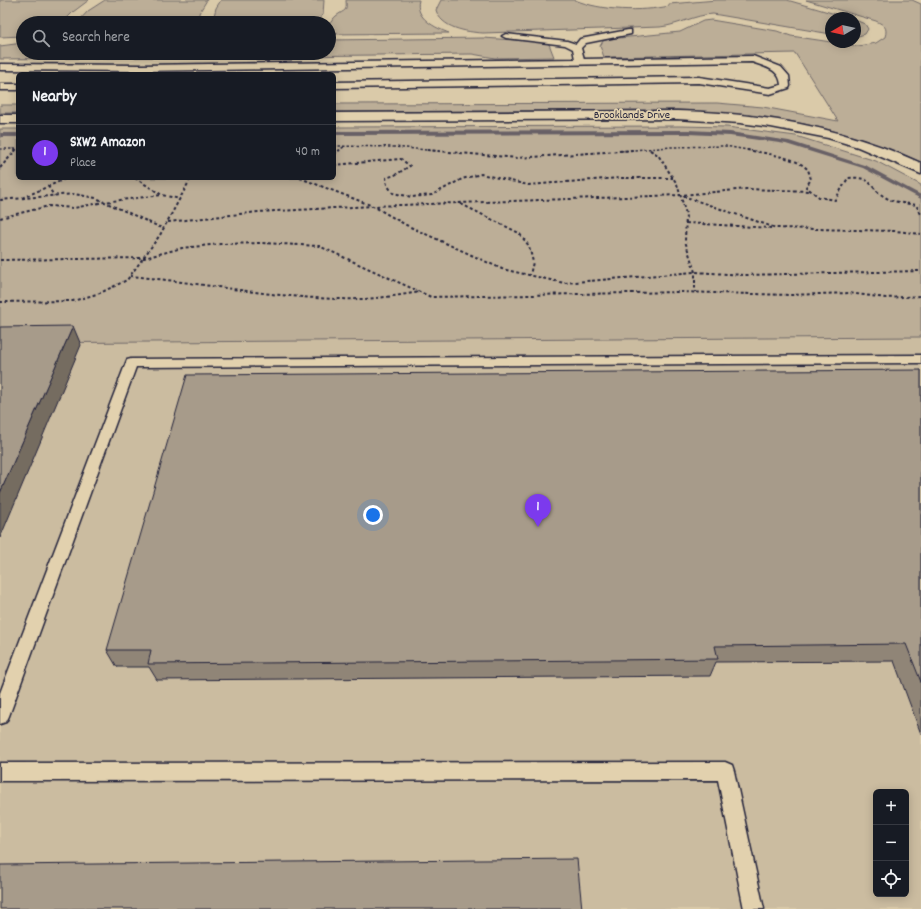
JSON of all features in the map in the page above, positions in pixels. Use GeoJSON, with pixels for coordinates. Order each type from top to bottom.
{"type":"FeatureCollection","features":[{"type":"Feature","properties":{"kind":"street","name":"Brooklands Drive"},"geometry":{"type":"LineString","coordinates":[[336,117],[726,116],[795,126],[842,138],[899,158],[921,169]]}},
{"type":"Feature","properties":{"kind":"street"},"geometry":{"type":"LineString","coordinates":[[0,119],[16,119]]}},
{"type":"Feature","properties":{"kind":"lane"},"geometry":{"type":"LineString","coordinates":[[577,48],[583,41],[628,32]]}},
{"type":"Feature","properties":{"kind":"lane"},"geometry":{"type":"LineString","coordinates":[[506,36],[568,43],[577,48],[580,61]]}},
{"type":"Feature","properties":{"kind":"lane"},"geometry":{"type":"LineString","coordinates":[[0,67],[141,68],[753,59],[778,69],[785,76],[786,86],[770,91],[699,80],[336,84]]}},
{"type":"Feature","properties":{"kind":"lane"},"geometry":{"type":"LineString","coordinates":[[0,87],[16,87]]}},
{"type":"Feature","properties":{"kind":"lane"},"geometry":{"type":"LineString","coordinates":[[0,716],[131,363],[921,359]]}},
{"type":"Feature","properties":{"kind":"lane"},"geometry":{"type":"LineString","coordinates":[[0,772],[725,771],[754,909]]}},
{"type":"Feature","properties":{"kind":"path"},"geometry":{"type":"LineString","coordinates":[[336,146],[394,146],[517,158],[649,149],[672,146],[725,146],[775,155],[799,163],[808,170],[811,179],[806,187],[820,197],[836,200],[848,178],[859,176],[871,180],[878,191],[890,200],[916,205],[921,214]]}},
{"type":"Feature","properties":{"kind":"path"},"geometry":{"type":"LineString","coordinates":[[336,153],[345,146]]}},
{"type":"Feature","properties":{"kind":"path"},"geometry":{"type":"LineString","coordinates":[[0,149],[16,149]]}},
{"type":"Feature","properties":{"kind":"path"},"geometry":{"type":"LineString","coordinates":[[649,149],[658,155],[677,184],[681,195],[686,214],[685,241],[694,272],[695,292]]}},
{"type":"Feature","properties":{"kind":"path"},"geometry":{"type":"LineString","coordinates":[[0,168],[16,151]]}},
{"type":"Feature","properties":{"kind":"path"},"geometry":{"type":"LineString","coordinates":[[336,164],[389,158],[401,159],[410,166],[395,175],[386,178],[387,185],[393,193],[412,197],[432,195],[462,179],[481,174],[528,185],[619,178],[673,178]]}},
{"type":"Feature","properties":{"kind":"path"},"geometry":{"type":"LineString","coordinates":[[20,199],[62,180]]}},
{"type":"Feature","properties":{"kind":"path"},"geometry":{"type":"LineString","coordinates":[[138,180],[162,195]]}},
{"type":"Feature","properties":{"kind":"path"},"geometry":{"type":"LineString","coordinates":[[0,302],[73,301],[100,294],[127,280],[164,229],[190,180]]}},
{"type":"Feature","properties":{"kind":"path"},"geometry":{"type":"LineString","coordinates":[[305,180],[373,206],[406,225],[502,269],[564,283],[694,272],[752,275],[892,273],[921,271]]}},
{"type":"Feature","properties":{"kind":"path"},"geometry":{"type":"LineString","coordinates":[[48,186],[54,196]]}},
{"type":"Feature","properties":{"kind":"path"},"geometry":{"type":"LineString","coordinates":[[168,222],[258,212],[373,206],[681,195],[742,189],[774,188],[811,191]]}},
{"type":"Feature","properties":{"kind":"path"},"geometry":{"type":"LineString","coordinates":[[0,200],[74,194],[96,198],[164,229]]}},
{"type":"Feature","properties":{"kind":"path"},"geometry":{"type":"LineString","coordinates":[[0,218],[49,206],[74,208],[104,202],[162,195],[180,199]]}},
{"type":"Feature","properties":{"kind":"path"},"geometry":{"type":"LineString","coordinates":[[681,195],[776,228]]}},
{"type":"Feature","properties":{"kind":"path"},"geometry":{"type":"LineString","coordinates":[[459,204],[519,233],[529,246],[533,262],[530,275]]}},
{"type":"Feature","properties":{"kind":"path"},"geometry":{"type":"LineString","coordinates":[[686,223],[776,228],[896,231],[921,234]]}},
{"type":"Feature","properties":{"kind":"path"},"geometry":{"type":"LineString","coordinates":[[0,260],[144,258],[182,248],[220,244],[262,243],[319,246],[431,297],[695,292],[790,295],[849,293],[886,298],[921,296]]}},
{"type":"Feature","properties":{"kind":"path"},"geometry":{"type":"LineString","coordinates":[[130,276],[330,300],[395,298],[420,292]]}},
{"type":"Feature","properties":{"kind":"shaded area"},"geometry":{"type":"Polygon","coordinates":[[[0,0],[89,0],[69,16],[16,16],[16,36],[0,37],[0,0]]]}},
{"type":"Feature","properties":{"kind":"shaded area"},"geometry":{"type":"Polygon","coordinates":[[[105,0],[207,0],[199,13],[199,16],[83,16],[88,11],[105,0]]]}},
{"type":"Feature","properties":{"kind":"shaded area"},"geometry":{"type":"Polygon","coordinates":[[[221,0],[324,0],[322,16],[214,16],[216,8],[221,0]]]}},
{"type":"Feature","properties":{"kind":"shaded area"},"geometry":{"type":"Polygon","coordinates":[[[346,0],[419,0],[418,6],[423,17],[432,25],[449,33],[336,34],[336,16],[345,10],[346,0]]]}},
{"type":"Feature","properties":{"kind":"shaded area"},"geometry":{"type":"Polygon","coordinates":[[[441,0],[575,0],[585,4],[634,10],[658,8],[669,6],[669,4],[717,0],[787,0],[828,12],[825,12],[825,33],[713,14],[699,16],[660,27],[483,33],[469,32],[455,28],[443,21],[436,10],[441,0]]]}},
{"type":"Feature","properties":{"kind":"shaded area"},"geometry":{"type":"Polygon","coordinates":[[[806,0],[912,0],[921,4],[921,162],[861,139],[832,131],[773,118],[711,111],[336,112],[336,104],[717,103],[763,107],[838,121],[795,53],[604,57],[600,46],[603,41],[609,39],[680,32],[703,21],[711,20],[825,41],[825,48],[861,48],[861,46],[876,43],[885,37],[886,29],[881,24],[861,16],[861,12],[846,12],[806,0]]]}},
{"type":"Feature","properties":{"kind":"shaded area"},"geometry":{"type":"Polygon","coordinates":[[[861,22],[865,24],[868,29],[865,34],[861,35],[861,22]]]}},
{"type":"Feature","properties":{"kind":"shaded area"},"geometry":{"type":"Polygon","coordinates":[[[483,38],[544,42],[549,44],[554,57],[495,58],[472,54],[336,55],[336,40],[483,38]]]}},
{"type":"Feature","properties":{"kind":"shaded area"},"geometry":{"type":"Polygon","coordinates":[[[16,44],[16,59],[0,59],[0,46],[16,44]]]}},
{"type":"Feature","properties":{"kind":"shaded area"},"geometry":{"type":"Polygon","coordinates":[[[0,105],[16,105],[16,113],[0,113],[0,105]]]}},
{"type":"Feature","properties":{"kind":"shaded area"},"geometry":{"type":"Polygon","coordinates":[[[336,127],[727,127],[796,136],[876,161],[921,185],[921,337],[0,343],[0,129],[16,129],[16,180],[336,180],[336,127]]]}},
{"type":"Feature","properties":{"kind":"shaded area"},"geometry":{"type":"Polygon","coordinates":[[[921,337],[921,909],[0,909],[0,343],[921,337]]]}},
{"type":"Feature","properties":{"kind":"building"},"geometry":{"type":"Polygon","coordinates":[[[73,326],[0,493],[0,327],[73,326]]]}},
{"type":"Feature","properties":{"kind":"building"},"geometry":{"type":"Polygon","coordinates":[[[921,370],[921,682],[906,644],[715,646],[718,659],[148,664],[151,650],[107,650],[187,375],[921,370]]]}},
{"type":"Feature","properties":{"kind":"building"},"geometry":{"type":"Polygon","coordinates":[[[577,859],[582,909],[0,909],[0,865],[577,859]]]}},
{"type":"Feature","properties":{"kind":"waterway"},"geometry":{"type":"LineString","coordinates":[[336,133],[688,132],[730,134],[787,142],[865,167],[921,197]]}},
{"type":"Feature","properties":{"kind":"waterway"},"geometry":{"type":"LineString","coordinates":[[0,135],[16,135]]}},
{"type":"Feature","properties":{"kind":"place","name":"SXW2 Amazon"},"geometry":{"type":"Point","coordinates":[538,527]}}]}
